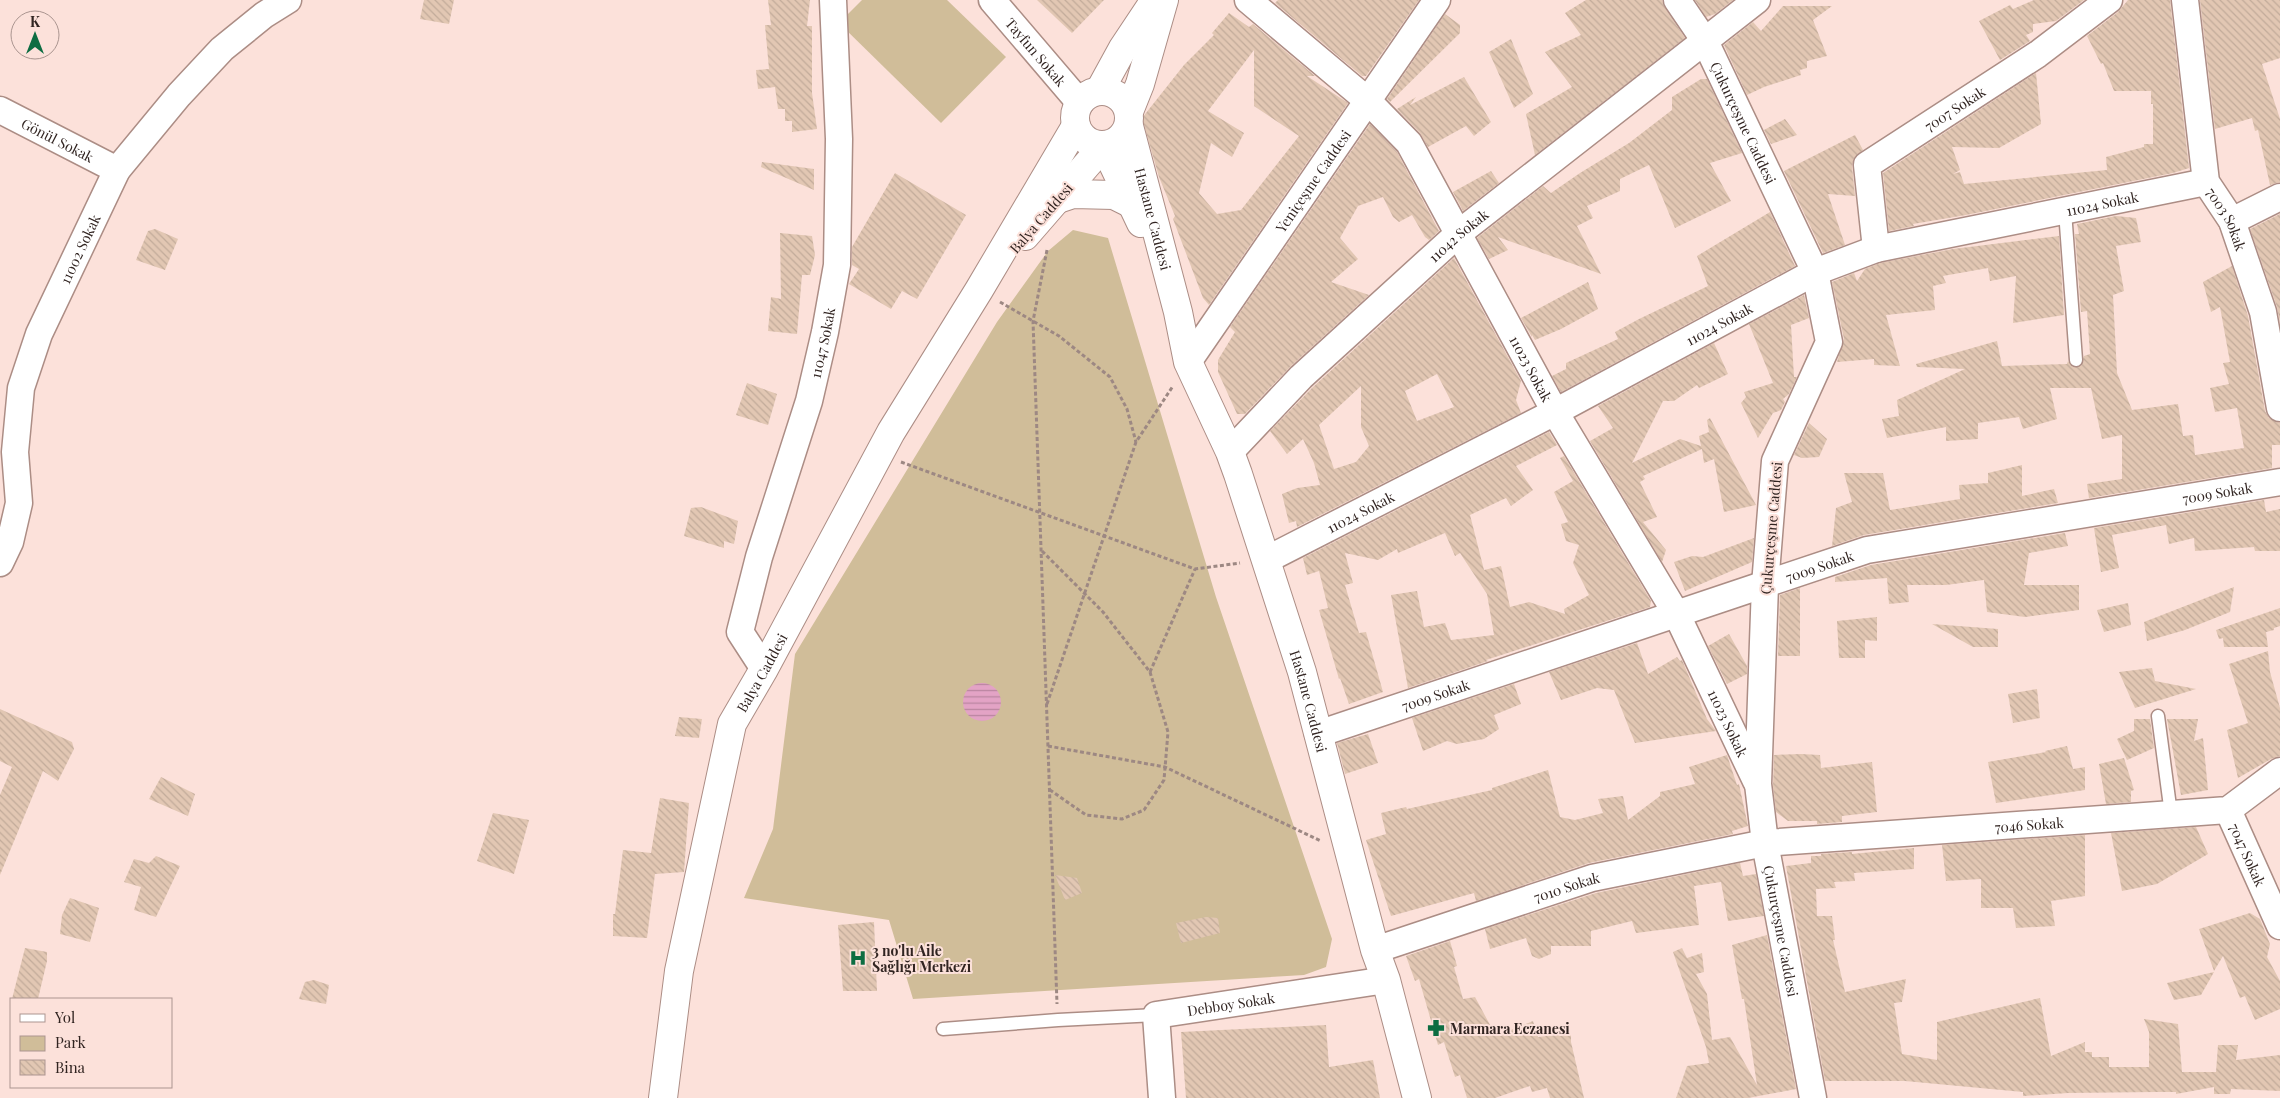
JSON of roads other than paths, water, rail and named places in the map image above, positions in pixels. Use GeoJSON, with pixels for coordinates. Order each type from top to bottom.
{"type":"FeatureCollection","features":[{"type":"Feature","properties":{"kind":"main road","name":"Balya Caddesi"},"geometry":{"type":"LineString","coordinates":[[663,1098],[679,971],[732,724],[764,670],[879,454],[979,290],[1085,106],[1155,0]]}},
{"type":"Feature","properties":{"kind":"main road","name":"Balya Caddesi"},"geometry":{"type":"LineString","coordinates":[[979,290],[1104,146],[1120,140],[1140,84],[1164,0]]}},
{"type":"Feature","properties":{"kind":"main road"},"geometry":{"type":"LineString","coordinates":[[1104,146],[1095,145],[1087,141],[1085,106],[1117,95],[1129,117]]}},
{"type":"Feature","properties":{"kind":"main road","name":"Hastane Caddesi"},"geometry":{"type":"LineString","coordinates":[[1129,117],[1178,312],[1188,362],[1230,452],[1302,672],[1375,950],[1386,980],[1417,1098]]}},
{"type":"Feature","properties":{"kind":"main road","name":"Hastane Caddesi"},"geometry":{"type":"LineString","coordinates":[[1104,146],[1151,244],[1178,312]]}},
{"type":"Feature","properties":{"kind":"main road"},"geometry":{"type":"LineString","coordinates":[[1058,199],[1073,194],[1114,195],[1132,204]]}},
{"type":"Feature","properties":{"kind":"street","name":"11002 Sokak"},"geometry":{"type":"LineString","coordinates":[[0,563],[10,542],[19,502],[15,452],[21,388],[39,334],[117,170],[179,95],[222,49],[256,20],[288,0]]}},
{"type":"Feature","properties":{"kind":"street","name":"11047 Sokak"},"geometry":{"type":"LineString","coordinates":[[764,670],[740,632],[757,566],[809,401],[838,265],[839,139],[833,0]]}},
{"type":"Feature","properties":{"kind":"street","name":"Tayfun Sokak"},"geometry":{"type":"LineString","coordinates":[[992,0],[1085,106]]}},
{"type":"Feature","properties":{"kind":"street","name":"11023 Sokak"},"geometry":{"type":"LineString","coordinates":[[1248,0],[1367,100],[1409,143],[1554,412],[1677,615],[1758,784]]}},
{"type":"Feature","properties":{"kind":"street","name":"Yeniçeşme Caddesi"},"geometry":{"type":"LineString","coordinates":[[1188,362],[1437,0]]}},
{"type":"Feature","properties":{"kind":"street","name":"Çukurçeşme Caddesi"},"geometry":{"type":"LineString","coordinates":[[1677,0],[1705,41],[1815,272],[1829,342],[1774,461],[1765,585],[1758,784],[1765,843],[1813,1098]]}},
{"type":"Feature","properties":{"kind":"street","name":"11042 Sokak"},"geometry":{"type":"LineString","coordinates":[[1230,452],[1301,377],[1459,233],[1757,0]]}},
{"type":"Feature","properties":{"kind":"street","name":"7007 Sokak"},"geometry":{"type":"LineString","coordinates":[[1876,249],[1868,165],[2038,54],[2109,0]]}},
{"type":"Feature","properties":{"kind":"street","name":"7003 Sokak"},"geometry":{"type":"LineString","coordinates":[[2186,0],[2206,182],[2232,221],[2263,312],[2280,408]]}},
{"type":"Feature","properties":{"kind":"street","name":"Gönül Sokak"},"geometry":{"type":"LineString","coordinates":[[0,110],[117,170]]}},
{"type":"Feature","properties":{"kind":"street","name":"11024 Sokak"},"geometry":{"type":"LineString","coordinates":[[1266,560],[1554,412],[1815,272],[1876,249],[2206,182]]}},
{"type":"Feature","properties":{"kind":"street"},"geometry":{"type":"LineString","coordinates":[[2232,221],[2280,197]]}},
{"type":"Feature","properties":{"kind":"street","name":"7009 Sokak"},"geometry":{"type":"LineString","coordinates":[[1318,734],[1867,550],[2280,482]]}},
{"type":"Feature","properties":{"kind":"street"},"geometry":{"type":"LineString","coordinates":[[2228,810],[2280,771]]}},
{"type":"Feature","properties":{"kind":"street","name":"7046 Sokak"},"geometry":{"type":"LineString","coordinates":[[1765,843],[2228,810]]}},
{"type":"Feature","properties":{"kind":"street","name":"7047 Sokak"},"geometry":{"type":"LineString","coordinates":[[2228,810],[2280,926]]}},
{"type":"Feature","properties":{"kind":"street","name":"7010 Sokak"},"geometry":{"type":"LineString","coordinates":[[1375,950],[1592,878],[1765,843]]}},
{"type":"Feature","properties":{"kind":"street","name":"Debboy Sokak"},"geometry":{"type":"LineString","coordinates":[[1156,1015],[1386,980]]}},
{"type":"Feature","properties":{"kind":"street"},"geometry":{"type":"LineString","coordinates":[[1156,1015],[1162,1098]]}},
{"type":"Feature","properties":{"kind":"lane"},"geometry":{"type":"LineString","coordinates":[[2065,211],[2076,360]]}},
{"type":"Feature","properties":{"kind":"lane"},"geometry":{"type":"LineString","coordinates":[[2158,716],[2171,814]]}},
{"type":"Feature","properties":{"kind":"lane"},"geometry":{"type":"LineString","coordinates":[[942,1029],[1156,1015]]}},
{"type":"Feature","properties":{"kind":"place","name":"3 no'lu Aile Sağlığı Merkezi"},"geometry":{"type":"Point","coordinates":[858,958]}},
{"type":"Feature","properties":{"kind":"place","name":"Marmara Eczanesi"},"geometry":{"type":"Point","coordinates":[1436,1028]}}]}
